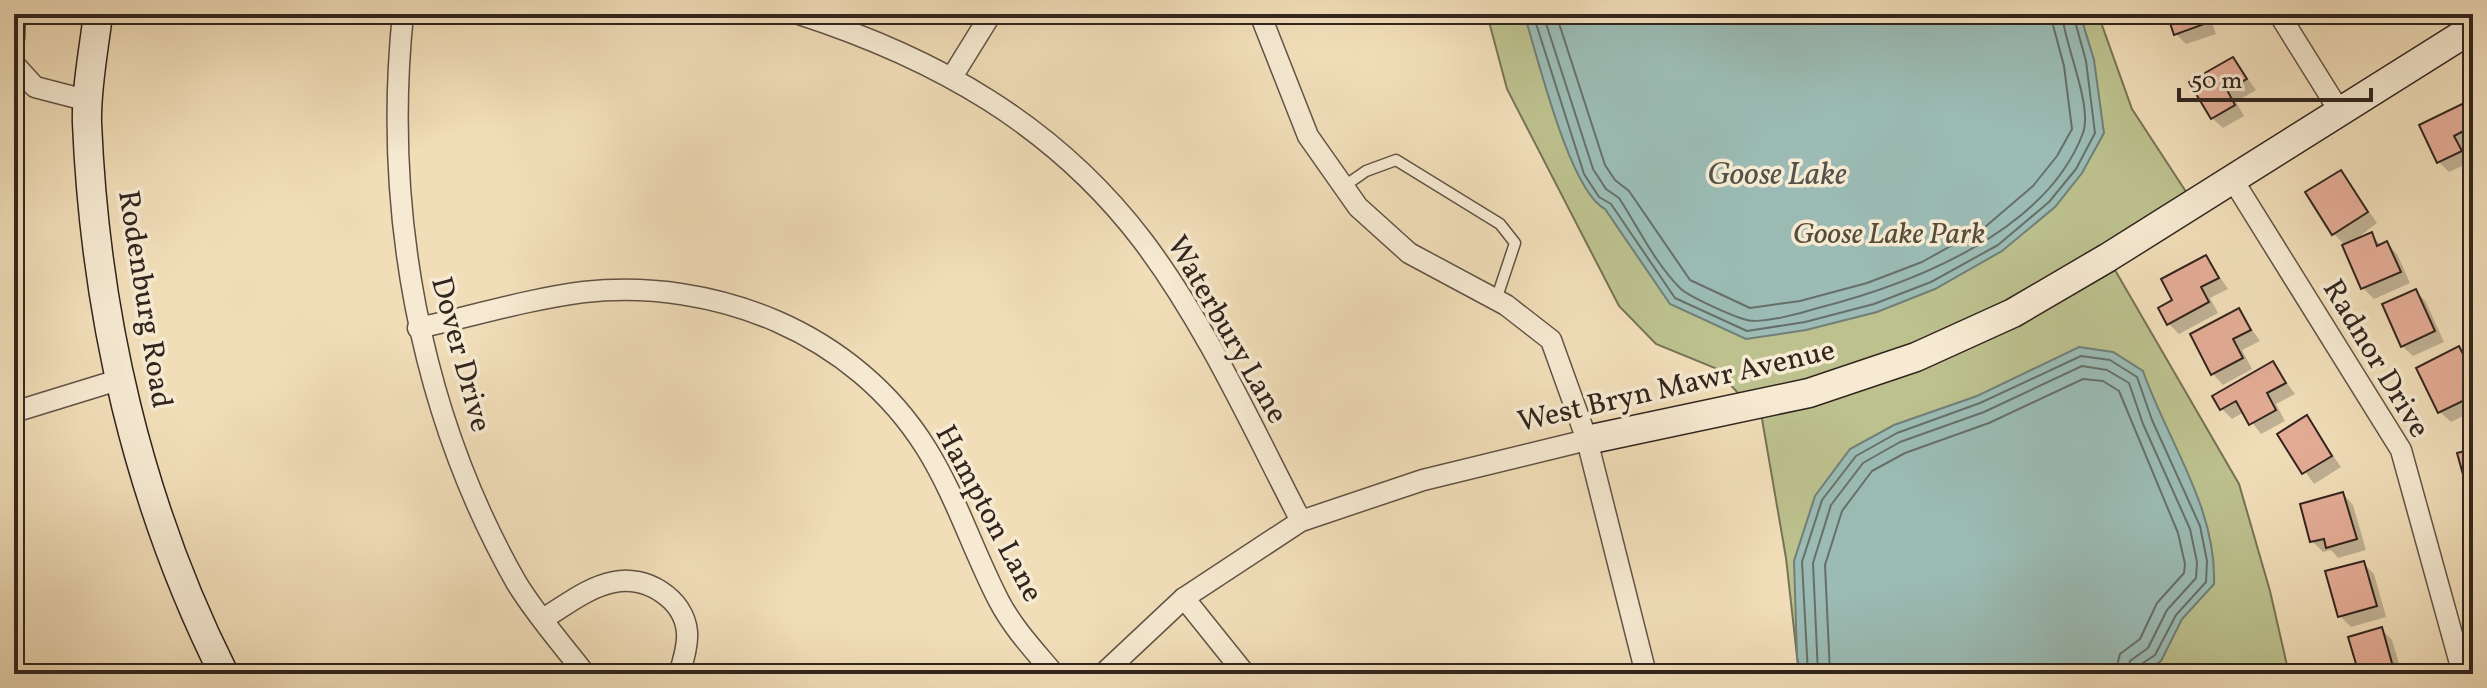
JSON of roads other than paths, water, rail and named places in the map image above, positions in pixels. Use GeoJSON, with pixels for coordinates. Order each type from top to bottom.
{"type":"FeatureCollection","features":[{"type":"Feature","properties":{"kind":"street"},"geometry":{"type":"LineString","coordinates":[[14,38],[15,14]]}},
{"type":"Feature","properties":{"kind":"street","name":"Rodenburg Road"},"geometry":{"type":"LineString","coordinates":[[98,14],[87,120],[100,258],[118,380],[159,523],[200,626],[224,674]]}},
{"type":"Feature","properties":{"kind":"street","name":"Dover Drive"},"geometry":{"type":"LineString","coordinates":[[403,14],[398,81],[401,215],[418,328],[464,471],[517,583],[585,674]]}},
{"type":"Feature","properties":{"kind":"street","name":"Waterbury Lane"},"geometry":{"type":"LineString","coordinates":[[799,14],[872,38],[952,77],[1005,110],[1063,156],[1104,196],[1141,239],[1195,321],[1301,521]]}},
{"type":"Feature","properties":{"kind":"street"},"geometry":{"type":"LineString","coordinates":[[952,77],[991,14]]}},
{"type":"Feature","properties":{"kind":"street"},"geometry":{"type":"LineString","coordinates":[[1260,14],[1308,136],[1358,207],[1409,253],[1496,300],[1551,340],[1587,440],[1646,674]]}},
{"type":"Feature","properties":{"kind":"street"},"geometry":{"type":"LineString","coordinates":[[2279,14],[2340,112]]}},
{"type":"Feature","properties":{"kind":"street","name":"West Bryn Mawr Avenue"},"geometry":{"type":"LineString","coordinates":[[1103,674],[1184,598],[1301,521],[1423,480],[1587,440],[1809,393],[1916,357],[2013,313],[2233,180],[2473,28]]}},
{"type":"Feature","properties":{"kind":"street"},"geometry":{"type":"LineString","coordinates":[[14,64],[35,87],[89,101]]}},
{"type":"Feature","properties":{"kind":"street","name":"Radnor Drive"},"geometry":{"type":"LineString","coordinates":[[2233,180],[2401,450],[2463,674]]}},
{"type":"Feature","properties":{"kind":"street","name":"Hampton Lane"},"geometry":{"type":"LineString","coordinates":[[418,328],[569,295],[638,289],[711,298],[747,308],[805,333],[878,389],[925,446],[952,494],[1000,603],[1054,674]]}},
{"type":"Feature","properties":{"kind":"street"},"geometry":{"type":"LineString","coordinates":[[14,412],[118,380]]}},
{"type":"Feature","properties":{"kind":"street"},"geometry":{"type":"LineString","coordinates":[[543,619],[591,589],[616,581],[646,583],[670,597],[687,630],[679,674]]}},
{"type":"Feature","properties":{"kind":"street"},"geometry":{"type":"LineString","coordinates":[[1184,598],[1245,674]]}},
{"type":"Feature","properties":{"kind":"lane"},"geometry":{"type":"LineString","coordinates":[[1343,187],[1366,171],[1396,160],[1500,224],[1515,243],[1496,300]]}},
{"type":"Feature","properties":{"kind":"water","name":"Goose Lake"},"geometry":{"type":"Polygon","coordinates":[[[1524,14],[2080,14],[2094,60],[2104,133],[2082,173],[2055,207],[2002,251],[1935,289],[1877,312],[1806,330],[1746,339],[1670,304],[1605,209],[1592,197],[1567,150],[1524,14]]]}},
{"type":"Feature","properties":{"kind":"water"},"geometry":{"type":"Polygon","coordinates":[[[2079,347],[2113,352],[2143,371],[2189,475],[2208,528],[2214,584],[2182,619],[2161,661],[2139,674],[1801,674],[1797,657],[1794,561],[1815,496],[1850,449],[1894,425],[1977,396],[2079,347]]]}},
{"type":"Feature","properties":{"kind":"park label","name":"Goose Lake Park"},"geometry":{"type":"Point","coordinates":[1889,233]}}]}
